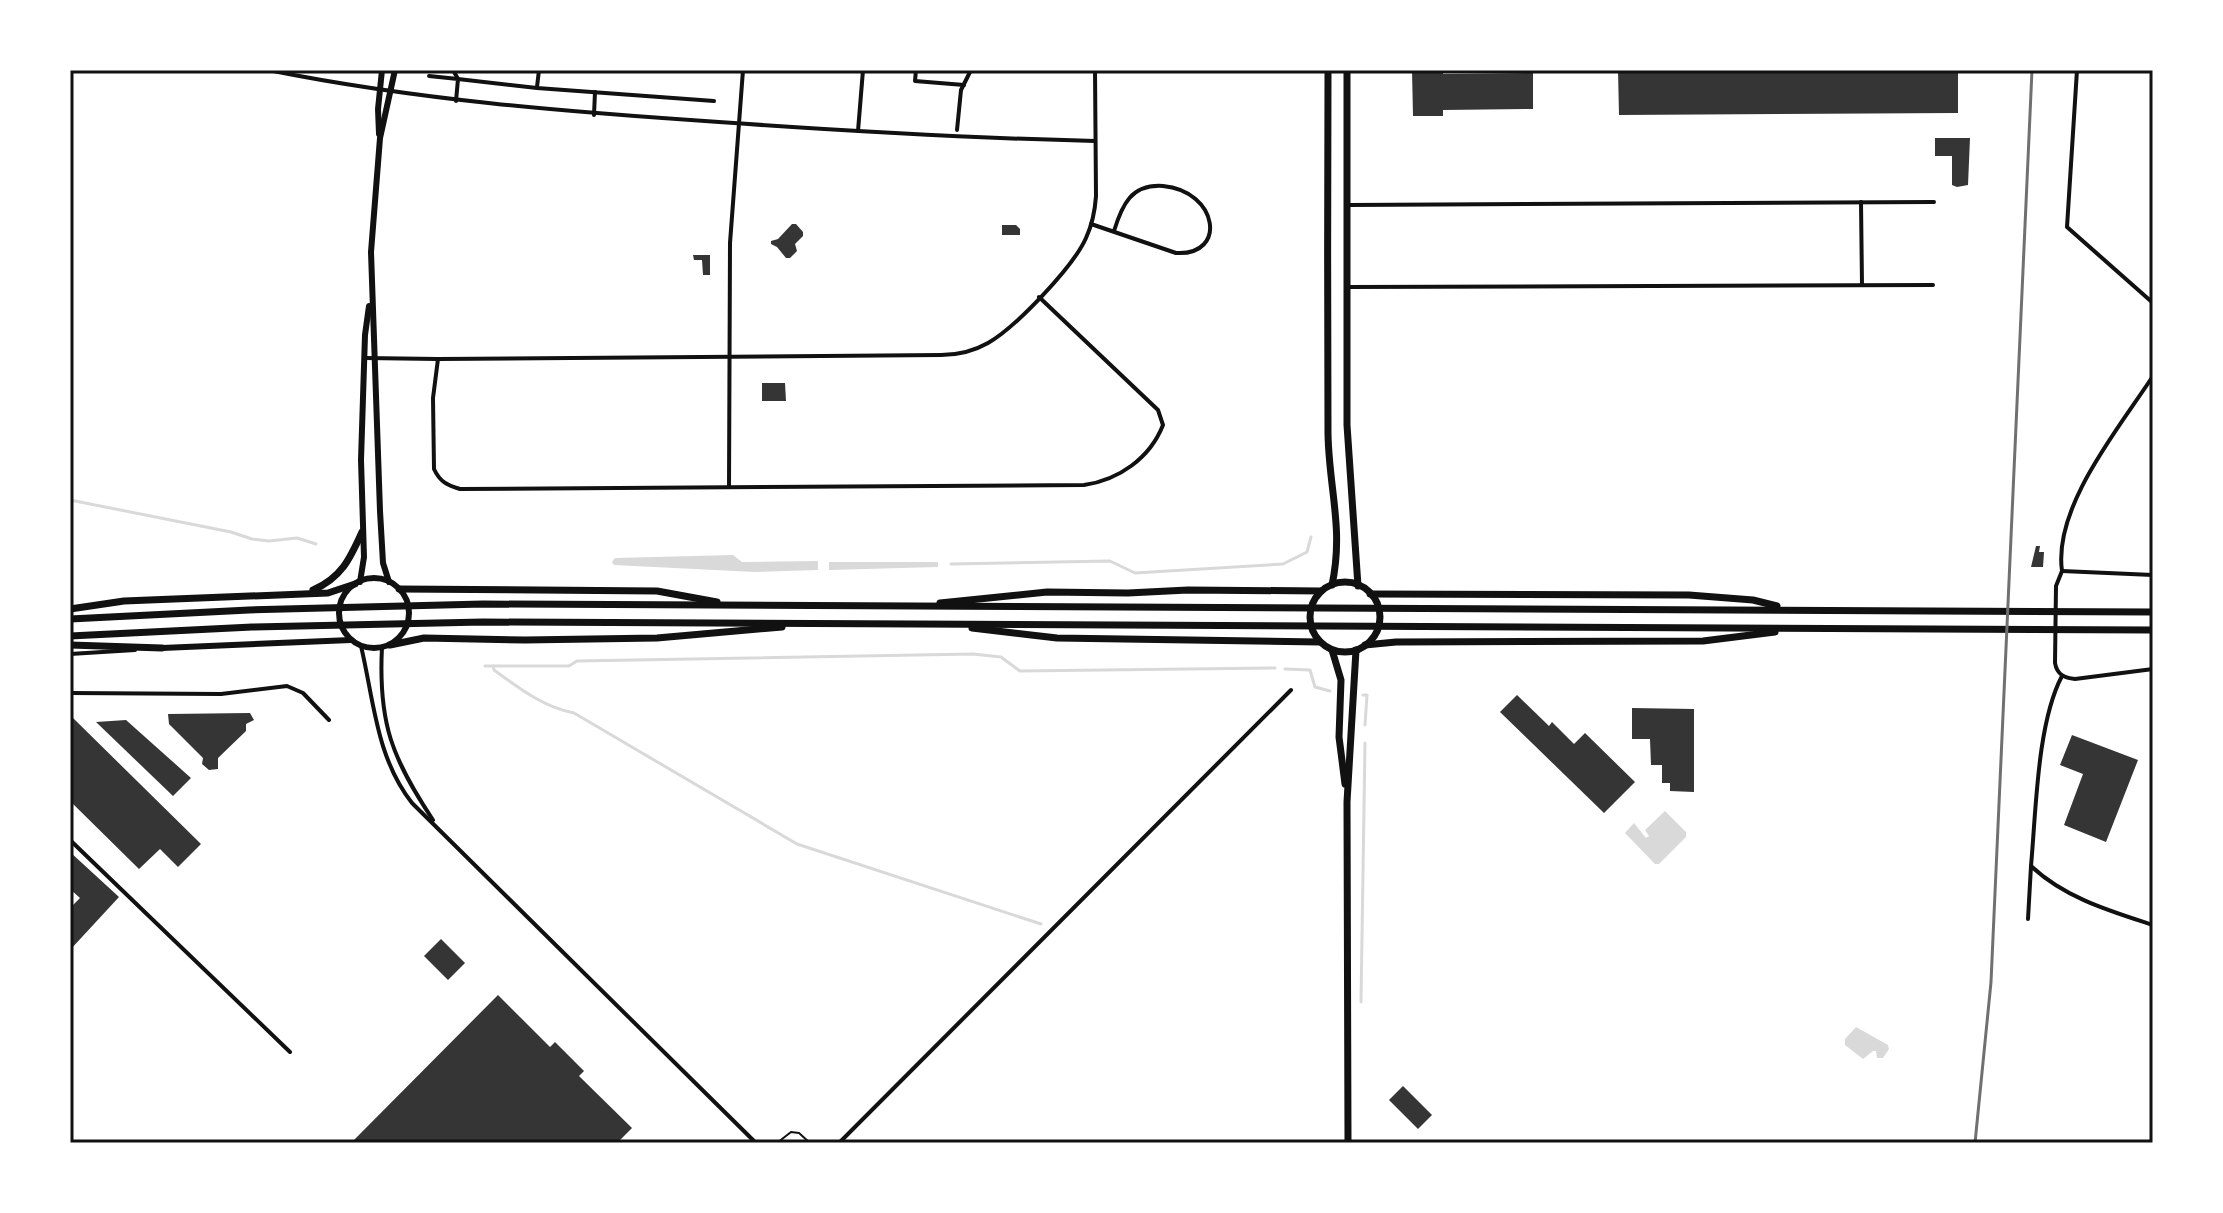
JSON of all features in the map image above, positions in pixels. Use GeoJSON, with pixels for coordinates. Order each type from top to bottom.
{"type":"FeatureCollection","features":[{"type":"Feature","properties":{"kind":"main road"},"geometry":{"type":"LineString","coordinates":[[1328,70],[1328,427],[1338,529],[1332,585]]}},
{"type":"Feature","properties":{"kind":"main road"},"geometry":{"type":"LineString","coordinates":[[1347,70],[1347,425],[1358,586]]}},
{"type":"Feature","properties":{"kind":"main road"},"geometry":{"type":"LineString","coordinates":[[1328,427],[1347,425]]}},
{"type":"Feature","properties":{"kind":"main road"},"geometry":{"type":"LineString","coordinates":[[308,593],[338,575],[353,555],[362,532]]}},
{"type":"Feature","properties":{"kind":"main road"},"geometry":{"type":"LineString","coordinates":[[70,609],[124,601],[335,592],[357,583]]}},
{"type":"Feature","properties":{"kind":"main road"},"geometry":{"type":"LineString","coordinates":[[923,606],[1047,592],[1321,591],[1332,585],[1350,583],[1370,594],[1379,615],[1373,637],[1365,645],[1345,652],[1332,650],[1320,642],[1313,633],[1310,611],[1321,591]]}},
{"type":"Feature","properties":{"kind":"main road"},"geometry":{"type":"LineString","coordinates":[[399,589],[657,591],[735,605]]}},
{"type":"Feature","properties":{"kind":"main road"},"geometry":{"type":"LineString","coordinates":[[1370,594],[1689,595],[1753,600],[1787,609]]}},
{"type":"Feature","properties":{"kind":"main road"},"geometry":{"type":"LineString","coordinates":[[70,619],[249,610],[483,604],[2153,612]]}},
{"type":"Feature","properties":{"kind":"main road"},"geometry":{"type":"LineString","coordinates":[[70,636],[252,627],[483,622],[2153,630]]}},
{"type":"Feature","properties":{"kind":"main road"},"geometry":{"type":"LineString","coordinates":[[386,646],[424,638],[657,638],[763,630],[804,623]]}},
{"type":"Feature","properties":{"kind":"main road"},"geometry":{"type":"LineString","coordinates":[[946,624],[1057,638],[1320,642]]}},
{"type":"Feature","properties":{"kind":"main road"},"geometry":{"type":"LineString","coordinates":[[1365,645],[1396,642],[1703,641],[1752,637],[1789,629]]}},
{"type":"Feature","properties":{"kind":"main road"},"geometry":{"type":"LineString","coordinates":[[70,645],[162,648]]}},
{"type":"Feature","properties":{"kind":"main road"},"geometry":{"type":"LineString","coordinates":[[1332,650],[1341,680],[1339,723],[1347,802]]}},
{"type":"Feature","properties":{"kind":"main road"},"geometry":{"type":"LineString","coordinates":[[1348,1143],[1347,802],[1356,650]]}},
{"type":"Feature","properties":{"kind":"main road"},"geometry":{"type":"LineString","coordinates":[[1339,723],[1351,736]]}},
{"type":"Feature","properties":{"kind":"street"},"geometry":{"type":"LineString","coordinates":[[268,70],[456,101],[594,115],[1095,141]]}},
{"type":"Feature","properties":{"kind":"street"},"geometry":{"type":"LineString","coordinates":[[380,138],[378,109],[382,70]]}},
{"type":"Feature","properties":{"kind":"street"},"geometry":{"type":"LineString","coordinates":[[357,583],[377,579],[389,582],[405,597],[409,615],[403,632],[386,646],[361,646],[351,640],[339,616],[343,598],[357,583],[364,557],[365,335],[371,297],[373,205],[380,138],[395,70]]}},
{"type":"Feature","properties":{"kind":"street"},"geometry":{"type":"LineString","coordinates":[[453,70],[458,79],[456,101]]}},
{"type":"Feature","properties":{"kind":"street"},"geometry":{"type":"LineString","coordinates":[[537,88],[539,70]]}},
{"type":"Feature","properties":{"kind":"street"},"geometry":{"type":"LineString","coordinates":[[729,487],[730,243],[743,70]]}},
{"type":"Feature","properties":{"kind":"street"},"geometry":{"type":"LineString","coordinates":[[858,131],[863,70]]}},
{"type":"Feature","properties":{"kind":"street"},"geometry":{"type":"LineString","coordinates":[[916,70],[915,81],[964,85]]}},
{"type":"Feature","properties":{"kind":"street"},"geometry":{"type":"LineString","coordinates":[[957,130],[964,85],[971,70]]}},
{"type":"Feature","properties":{"kind":"street"},"geometry":{"type":"LineString","coordinates":[[365,358],[958,354],[987,343],[1000,335],[1073,260],[1091,224],[1096,196],[1095,70]]}},
{"type":"Feature","properties":{"kind":"street"},"geometry":{"type":"LineString","coordinates":[[2077,70],[2067,227],[2153,303]]}},
{"type":"Feature","properties":{"kind":"street"},"geometry":{"type":"LineString","coordinates":[[429,76],[537,88],[714,101]]}},
{"type":"Feature","properties":{"kind":"street"},"geometry":{"type":"LineString","coordinates":[[594,115],[595,92]]}},
{"type":"Feature","properties":{"kind":"street"},"geometry":{"type":"LineString","coordinates":[[1091,224],[1184,254],[1204,243],[1210,225],[1209,216],[1196,197],[1175,188],[1157,186],[1145,187],[1128,197],[1114,231]]}},
{"type":"Feature","properties":{"kind":"street"},"geometry":{"type":"LineString","coordinates":[[1861,202],[1862,285]]}},
{"type":"Feature","properties":{"kind":"street"},"geometry":{"type":"LineString","coordinates":[[1346,205],[1934,202]]}},
{"type":"Feature","properties":{"kind":"street"},"geometry":{"type":"LineString","coordinates":[[1346,287],[1933,285]]}},
{"type":"Feature","properties":{"kind":"street"},"geometry":{"type":"LineString","coordinates":[[371,297],[376,334],[382,553],[389,582]]}},
{"type":"Feature","properties":{"kind":"street"},"geometry":{"type":"LineString","coordinates":[[438,359],[433,398],[434,469],[439,479],[448,486],[460,489],[1084,485],[1105,482],[1122,474],[1158,438],[1163,425],[1158,410],[1039,297]]}},
{"type":"Feature","properties":{"kind":"street"},"geometry":{"type":"LineString","coordinates":[[2153,376],[2073,503],[2062,538],[2062,571],[2056,586],[2055,645],[2056,667],[2062,676],[2075,679],[2153,669]]}},
{"type":"Feature","properties":{"kind":"street"},"geometry":{"type":"LineString","coordinates":[[2062,571],[2153,575]]}},
{"type":"Feature","properties":{"kind":"street"},"geometry":{"type":"LineString","coordinates":[[70,654],[351,640]]}},
{"type":"Feature","properties":{"kind":"street"},"geometry":{"type":"LineString","coordinates":[[361,646],[368,691],[384,753],[404,793],[756,1143]]}},
{"type":"Feature","properties":{"kind":"street"},"geometry":{"type":"LineString","coordinates":[[386,646],[380,685],[392,746],[411,788],[437,825]]}},
{"type":"Feature","properties":{"kind":"street"},"geometry":{"type":"LineString","coordinates":[[2028,919],[2041,753],[2062,676]]}},
{"type":"Feature","properties":{"kind":"street"},"geometry":{"type":"LineString","coordinates":[[70,693],[221,694],[287,686],[303,693],[329,720]]}},
{"type":"Feature","properties":{"kind":"street"},"geometry":{"type":"LineString","coordinates":[[839,1143],[1291,690]]}},
{"type":"Feature","properties":{"kind":"street"},"geometry":{"type":"LineString","coordinates":[[70,840],[290,1052]]}},
{"type":"Feature","properties":{"kind":"street"},"geometry":{"type":"LineString","coordinates":[[2031,866],[2046,880],[2069,893],[2108,911],[2153,925]]}},
{"type":"Feature","properties":{"kind":"lane"},"geometry":{"type":"LineString","coordinates":[[777,1143],[791,1132],[799,1133],[810,1143]]}},
{"type":"Feature","properties":{"kind":"shaded area"},"geometry":{"type":"Polygon","coordinates":[[[733,555],[742,562],[818,561],[818,570],[755,572],[614,565],[612,562],[615,558],[733,555]]]}},
{"type":"Feature","properties":{"kind":"shaded area"},"geometry":{"type":"Polygon","coordinates":[[[829,562],[938,562],[938,567],[829,570],[829,562]]]}},
{"type":"Feature","properties":{"kind":"shaded area"},"geometry":{"type":"Polygon","coordinates":[[[1665,811],[1686,832],[1686,837],[1659,864],[1655,864],[1625,833],[1634,823],[1646,838],[1649,836],[1645,830],[1665,811]]]}},
{"type":"Feature","properties":{"kind":"shaded area"},"geometry":{"type":"Polygon","coordinates":[[[1856,1027],[1888,1045],[1883,1058],[1877,1058],[1876,1051],[1873,1051],[1863,1059],[1845,1045],[1845,1039],[1856,1027]]]}},
{"type":"Feature","properties":{"kind":"building"},"geometry":{"type":"Polygon","coordinates":[[[1412,70],[1443,70],[1443,74],[1533,73],[1533,109],[1443,110],[1443,116],[1413,116],[1412,70]]]}},
{"type":"Feature","properties":{"kind":"building"},"geometry":{"type":"Polygon","coordinates":[[[1618,70],[1958,70],[1958,113],[1619,115],[1618,70]]]}},
{"type":"Feature","properties":{"kind":"building"},"geometry":{"type":"Polygon","coordinates":[[[1935,138],[1970,138],[1968,185],[1952,185],[1952,156],[1935,156],[1935,138]]]}},
{"type":"Feature","properties":{"kind":"building"},"geometry":{"type":"Polygon","coordinates":[[[792,224],[796,224],[803,236],[795,244],[797,251],[786,258],[771,241],[778,239],[792,224]]]}},
{"type":"Feature","properties":{"kind":"building"},"geometry":{"type":"Polygon","coordinates":[[[1002,225],[1016,225],[1020,235],[1002,235],[1002,225]]]}},
{"type":"Feature","properties":{"kind":"building"},"geometry":{"type":"Polygon","coordinates":[[[693,255],[710,255],[710,275],[703,275],[702,260],[694,260],[693,255]]]}},
{"type":"Feature","properties":{"kind":"building"},"geometry":{"type":"Polygon","coordinates":[[[762,383],[785,383],[786,401],[762,401],[762,383]]]}},
{"type":"Feature","properties":{"kind":"building"},"geometry":{"type":"Polygon","coordinates":[[[2036,546],[2040,546],[2039,552],[2044,552],[2043,567],[2031,567],[2036,546]]]}},
{"type":"Feature","properties":{"kind":"building"},"geometry":{"type":"Polygon","coordinates":[[[1517,695],[1549,726],[1552,722],[1574,744],[1585,733],[1635,782],[1604,813],[1500,712],[1517,695]]]}},
{"type":"Feature","properties":{"kind":"building"},"geometry":{"type":"Polygon","coordinates":[[[1632,708],[1694,709],[1694,792],[1670,791],[1670,783],[1662,783],[1662,765],[1651,765],[1650,739],[1632,739],[1632,708]]]}},
{"type":"Feature","properties":{"kind":"building"},"geometry":{"type":"Polygon","coordinates":[[[250,713],[254,720],[246,724],[246,731],[218,758],[218,769],[209,770],[202,764],[203,758],[169,724],[168,714],[250,713]]]}},
{"type":"Feature","properties":{"kind":"building"},"geometry":{"type":"Polygon","coordinates":[[[73,718],[201,844],[178,867],[160,849],[139,869],[70,801],[70,721],[73,718]]]}},
{"type":"Feature","properties":{"kind":"building"},"geometry":{"type":"Polygon","coordinates":[[[126,720],[191,778],[173,796],[96,722],[126,720]]]}},
{"type":"Feature","properties":{"kind":"building"},"geometry":{"type":"Polygon","coordinates":[[[2072,735],[2138,760],[2106,842],[2064,825],[2083,774],[2060,765],[2072,735]]]}},
{"type":"Feature","properties":{"kind":"building"},"geometry":{"type":"Polygon","coordinates":[[[70,852],[119,897],[70,950],[70,908],[80,898],[70,889],[70,852]]]}},
{"type":"Feature","properties":{"kind":"building"},"geometry":{"type":"Polygon","coordinates":[[[441,939],[465,963],[448,980],[424,956],[441,939]]]}},
{"type":"Feature","properties":{"kind":"building"},"geometry":{"type":"Polygon","coordinates":[[[498,995],[550,1047],[555,1042],[584,1071],[579,1076],[632,1128],[617,1143],[351,1143],[498,995]]]}},
{"type":"Feature","properties":{"kind":"building"},"geometry":{"type":"Polygon","coordinates":[[[1403,1086],[1432,1115],[1418,1129],[1389,1100],[1403,1086]]]}},
{"type":"Feature","properties":{"kind":"waterway"},"geometry":{"type":"LineString","coordinates":[[70,500],[231,532],[252,539],[297,538],[316,544]]}},
{"type":"Feature","properties":{"kind":"waterway"},"geometry":{"type":"LineString","coordinates":[[951,564],[1110,561],[1135,573],[1283,564],[1307,552],[1311,537]]}},
{"type":"Feature","properties":{"kind":"waterway"},"geometry":{"type":"LineString","coordinates":[[485,666],[569,666],[577,661],[973,654],[1001,657],[1020,671],[1275,668]]}},
{"type":"Feature","properties":{"kind":"waterway"},"geometry":{"type":"LineString","coordinates":[[493,666],[494,670],[532,696],[574,713],[797,844],[1041,924]]}},
{"type":"Feature","properties":{"kind":"waterway"},"geometry":{"type":"LineString","coordinates":[[1285,669],[1310,670],[1315,687],[1330,691]]}},
{"type":"Feature","properties":{"kind":"waterway"},"geometry":{"type":"LineString","coordinates":[[1363,695],[1367,695],[1365,725]]}},
{"type":"Feature","properties":{"kind":"waterway"},"geometry":{"type":"LineString","coordinates":[[1361,1002],[1365,743]]}},
{"type":"Feature","properties":{"kind":"railway"},"geometry":{"type":"LineString","coordinates":[[1975,1143],[1991,982],[2032,70]]}}]}
